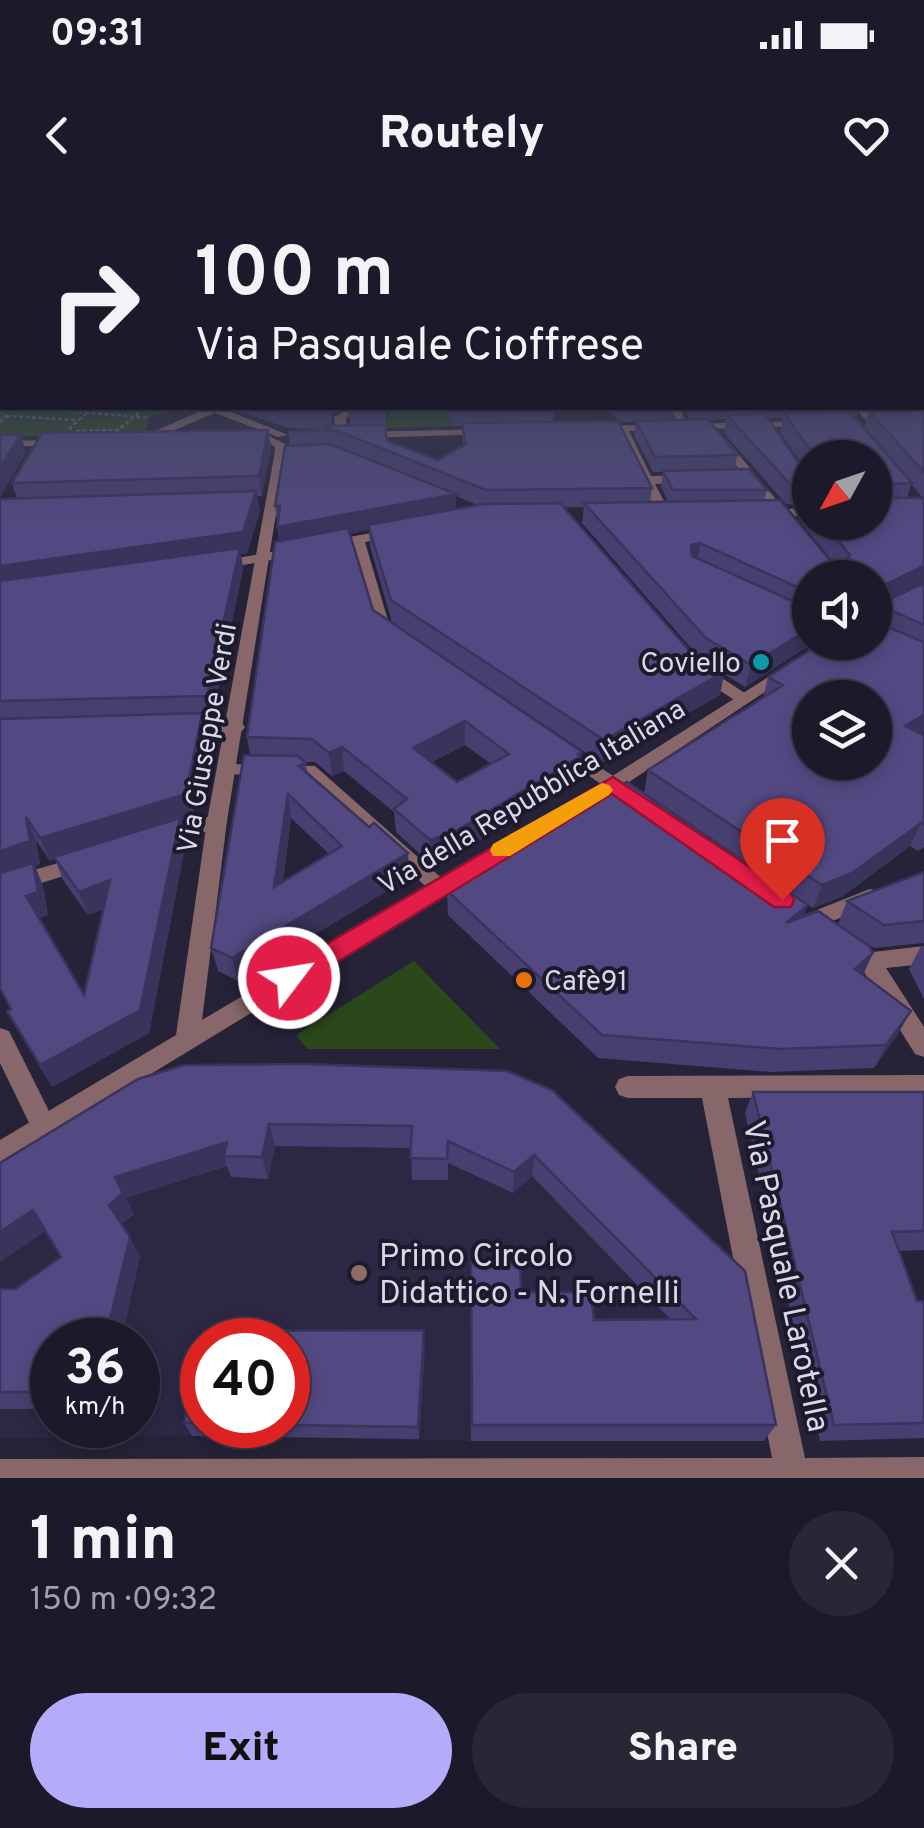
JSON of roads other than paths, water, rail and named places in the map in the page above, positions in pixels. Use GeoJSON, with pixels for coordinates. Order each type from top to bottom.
{"type":"FeatureCollection","features":[{"type":"Feature","properties":{"kind":"street"},"geometry":{"type":"LineString","coordinates":[[179,425],[189,413]]}},
{"type":"Feature","properties":{"kind":"street"},"geometry":{"type":"LineString","coordinates":[[142,440],[206,413]]}},
{"type":"Feature","properties":{"kind":"street"},"geometry":{"type":"LineString","coordinates":[[224,413],[285,447]]}},
{"type":"Feature","properties":{"kind":"street"},"geometry":{"type":"LineString","coordinates":[[349,413],[340,417],[332,437],[510,432]]}},
{"type":"Feature","properties":{"kind":"street"},"geometry":{"type":"LineString","coordinates":[[678,413],[684,427]]}},
{"type":"Feature","properties":{"kind":"street"},"geometry":{"type":"LineString","coordinates":[[864,413],[873,422]]}},
{"type":"Feature","properties":{"kind":"street"},"geometry":{"type":"LineString","coordinates":[[849,423],[890,422]]}},
{"type":"Feature","properties":{"kind":"street"},"geometry":{"type":"LineString","coordinates":[[585,430],[820,424]]}},
{"type":"Feature","properties":{"kind":"street"},"geometry":{"type":"LineString","coordinates":[[710,426],[792,526]]}},
{"type":"Feature","properties":{"kind":"street"},"geometry":{"type":"LineString","coordinates":[[622,429],[664,514]]}},
{"type":"Feature","properties":{"kind":"street"},"geometry":{"type":"LineString","coordinates":[[233,439],[269,439],[285,447]]}},
{"type":"Feature","properties":{"kind":"street"},"geometry":{"type":"LineString","coordinates":[[122,441],[178,440]]}},
{"type":"Feature","properties":{"kind":"street"},"geometry":{"type":"LineString","coordinates":[[33,460],[43,442]]}},
{"type":"Feature","properties":{"kind":"street"},"geometry":{"type":"LineString","coordinates":[[0,444],[82,442]]}},
{"type":"Feature","properties":{"kind":"street","name":"Via Giuseppe Verdi"},"geometry":{"type":"LineString","coordinates":[[187,1040],[218,822],[264,558],[263,503],[285,447]]}},
{"type":"Feature","properties":{"kind":"street"},"geometry":{"type":"LineString","coordinates":[[734,478],[752,477]]}},
{"type":"Feature","properties":{"kind":"street"},"geometry":{"type":"LineString","coordinates":[[647,480],[700,479]]}},
{"type":"Feature","properties":{"kind":"street"},"geometry":{"type":"LineString","coordinates":[[742,513],[792,513]]}},
{"type":"Feature","properties":{"kind":"street"},"geometry":{"type":"LineString","coordinates":[[645,514],[683,514]]}},
{"type":"Feature","properties":{"kind":"street"},"geometry":{"type":"LineString","coordinates":[[189,569],[411,530]]}},
{"type":"Feature","properties":{"kind":"street"},"geometry":{"type":"LineString","coordinates":[[357,540],[382,626],[414,648]]}},
{"type":"Feature","properties":{"kind":"street"},"geometry":{"type":"LineString","coordinates":[[681,652],[693,666],[746,699]]}},
{"type":"Feature","properties":{"kind":"street","name":"Via della Repubblica Italiana"},"geometry":{"type":"LineString","coordinates":[[0,1154],[613,784],[805,661]]}},
{"type":"Feature","properties":{"kind":"street"},"geometry":{"type":"LineString","coordinates":[[157,730],[236,728]]}},
{"type":"Feature","properties":{"kind":"street"},"geometry":{"type":"LineString","coordinates":[[546,738],[649,809]]}},
{"type":"Feature","properties":{"kind":"street"},"geometry":{"type":"LineString","coordinates":[[229,770],[308,770],[439,887]]}},
{"type":"Feature","properties":{"kind":"street"},"geometry":{"type":"LineString","coordinates":[[145,844],[218,822]]}},
{"type":"Feature","properties":{"kind":"street"},"geometry":{"type":"LineString","coordinates":[[0,888],[109,855]]}},
{"type":"Feature","properties":{"kind":"street"},"geometry":{"type":"LineString","coordinates":[[892,888],[804,915],[869,961],[924,1047]]}},
{"type":"Feature","properties":{"kind":"street"},"geometry":{"type":"LineString","coordinates":[[869,961],[924,955]]}},
{"type":"Feature","properties":{"kind":"street"},"geometry":{"type":"LineString","coordinates":[[0,1038],[44,1128]]}},
{"type":"Feature","properties":{"kind":"street"},"geometry":{"type":"LineString","coordinates":[[628,1087],[924,1086]]}},
{"type":"Feature","properties":{"kind":"street","name":"Via Pasquale Larotella"},"geometry":{"type":"LineString","coordinates":[[713,1089],[792,1476]]}},
{"type":"Feature","properties":{"kind":"street"},"geometry":{"type":"LineString","coordinates":[[0,1476],[924,1474]]}},
{"type":"Feature","properties":{"kind":"place","name":"Coviello"},"geometry":{"type":"Point","coordinates":[761,662]}},
{"type":"Feature","properties":{"kind":"place","name":"Cafè91"},"geometry":{"type":"Point","coordinates":[524,980]}},
{"type":"Feature","properties":{"kind":"place","name":"Primo Circolo Didattico - N. Fornelli"},"geometry":{"type":"Point","coordinates":[359,1273]}}]}
